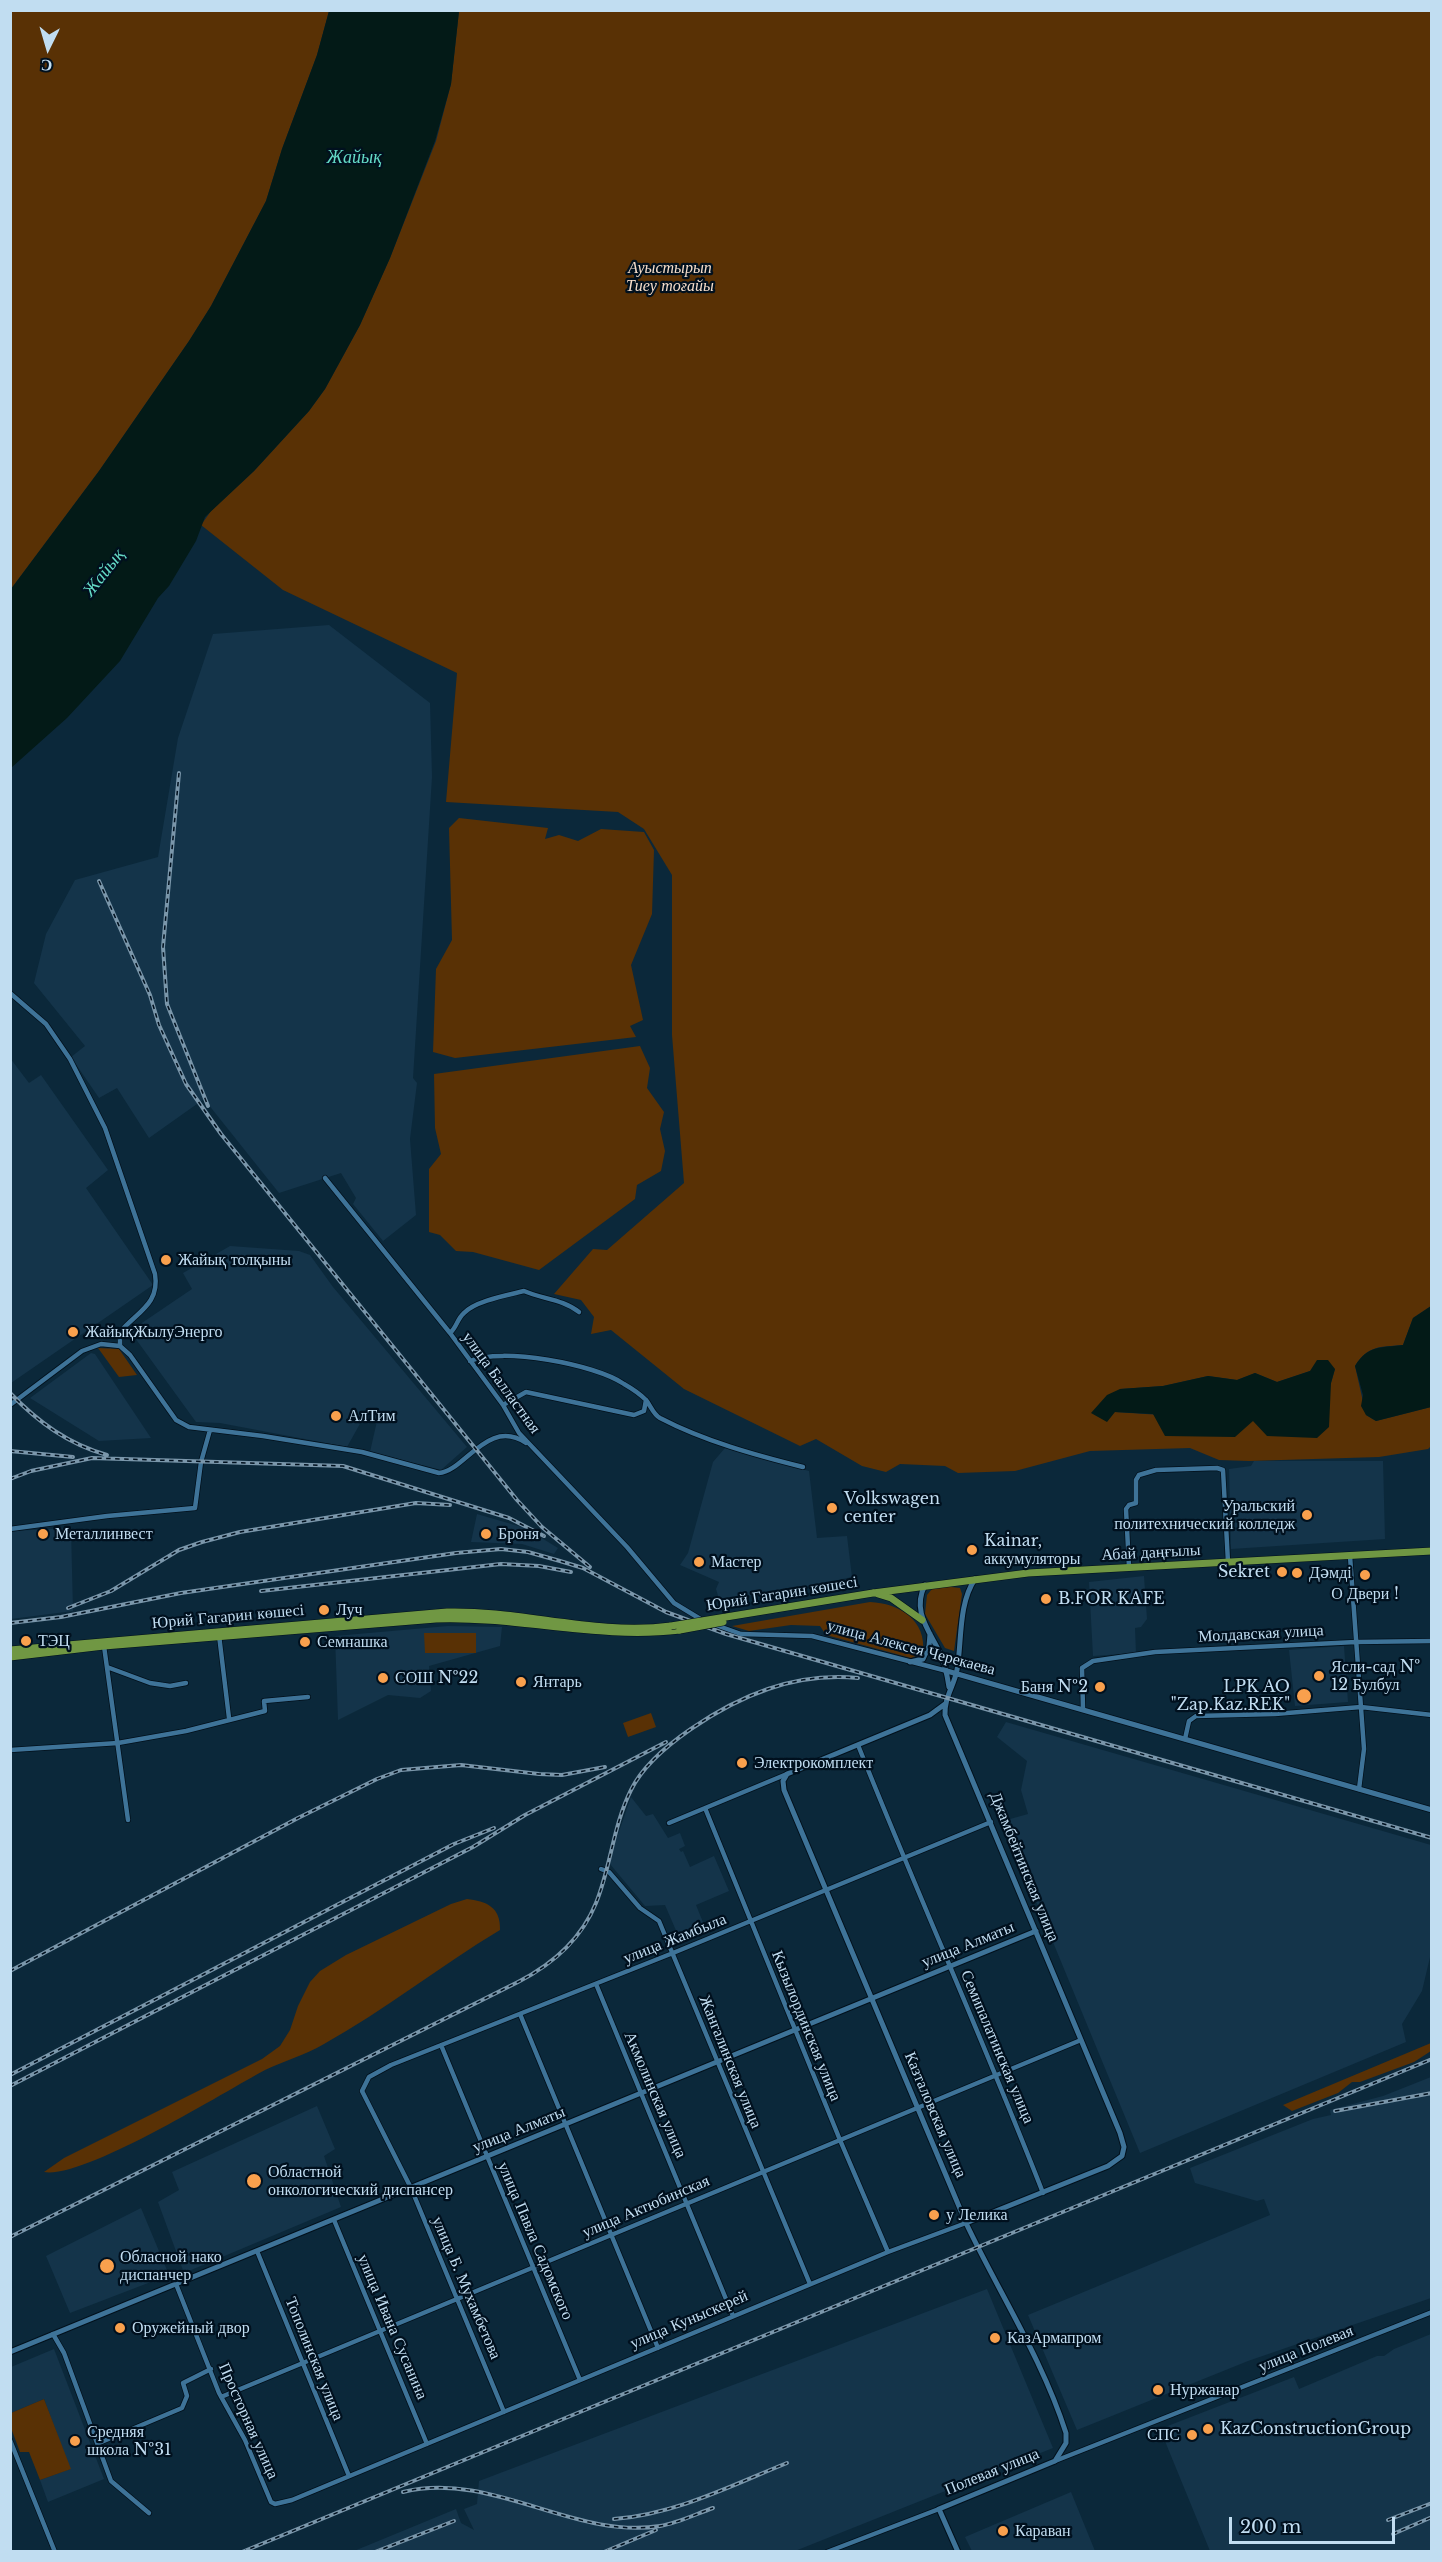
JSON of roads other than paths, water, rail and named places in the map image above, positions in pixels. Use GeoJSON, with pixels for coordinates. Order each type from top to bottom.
{"type":"FeatureCollection","features":[{"type":"Feature","properties":{"kind":"main road","name":"Абай даңғылы"},"geometry":{"type":"LineString","coordinates":[[873,1593],[976,1578],[1129,1567],[1431,1551]]}},
{"type":"Feature","properties":{"kind":"main road"},"geometry":{"type":"LineString","coordinates":[[873,1593],[891,1598],[922,1620]]}},
{"type":"Feature","properties":{"kind":"main road","name":"Юрий Гагарин көшесі"},"geometry":{"type":"LineString","coordinates":[[10,1656],[219,1634],[466,1612],[627,1628],[670,1626],[873,1593]]}},
{"type":"Feature","properties":{"kind":"main road","name":"Юрий Гагарин көшесі"},"geometry":{"type":"LineString","coordinates":[[10,1650],[466,1617],[624,1634],[680,1630],[873,1593]]}},
{"type":"Feature","properties":{"kind":"street"},"geometry":{"type":"LineString","coordinates":[[10,993],[46,1024],[70,1059],[105,1128],[155,1274],[158,1286],[149,1304],[120,1332],[120,1346]]}},
{"type":"Feature","properties":{"kind":"street","name":"улица Балластная"},"geometry":{"type":"LineString","coordinates":[[325,1178],[450,1333],[503,1405],[519,1433],[627,1547],[660,1589],[674,1603],[693,1616]]}},
{"type":"Feature","properties":{"kind":"street"},"geometry":{"type":"LineString","coordinates":[[450,1333],[465,1311],[475,1305],[524,1291],[569,1304],[579,1312]]}},
{"type":"Feature","properties":{"kind":"street"},"geometry":{"type":"LineString","coordinates":[[10,1405],[82,1351],[101,1344],[120,1346],[130,1355],[176,1420],[189,1427],[264,1436],[362,1452],[439,1473],[449,1470],[474,1449],[495,1439],[514,1437],[536,1450]]}},
{"type":"Feature","properties":{"kind":"street"},"geometry":{"type":"LineString","coordinates":[[470,1361],[481,1356],[502,1355],[572,1364],[595,1370],[623,1382],[646,1400],[657,1416],[706,1438],[803,1467]]}},
{"type":"Feature","properties":{"kind":"street"},"geometry":{"type":"LineString","coordinates":[[503,1405],[526,1392],[634,1415],[644,1412],[646,1400]]}},
{"type":"Feature","properties":{"kind":"street"},"geometry":{"type":"LineString","coordinates":[[10,1529],[107,1516],[195,1508],[201,1462],[210,1430]]}},
{"type":"Feature","properties":{"kind":"street"},"geometry":{"type":"LineString","coordinates":[[1129,1567],[1125,1514],[1128,1505],[1137,1503],[1136,1480],[1145,1472],[1164,1470],[1217,1468],[1223,1470],[1228,1562]]}},
{"type":"Feature","properties":{"kind":"street"},"geometry":{"type":"LineString","coordinates":[[1350,1556],[1364,1749],[1359,1789]]}},
{"type":"Feature","properties":{"kind":"street","name":"Джамбейтинская улица"},"geometry":{"type":"LineString","coordinates":[[976,1578],[967,1597],[956,1673],[945,1704],[945,1715],[1124,2142],[1124,2152],[1118,2161]]}},
{"type":"Feature","properties":{"kind":"street"},"geometry":{"type":"LineString","coordinates":[[925,1585],[920,1599],[922,1620],[947,1671],[949,1689]]}},
{"type":"Feature","properties":{"kind":"street","name":"улица Алексея Черекаева"},"geometry":{"type":"LineString","coordinates":[[693,1616],[741,1634],[812,1636],[956,1673],[1431,1810]]}},
{"type":"Feature","properties":{"kind":"street"},"geometry":{"type":"LineString","coordinates":[[910,1662],[923,1659],[927,1654],[930,1633]]}},
{"type":"Feature","properties":{"kind":"street"},"geometry":{"type":"LineString","coordinates":[[219,1634],[229,1718]]}},
{"type":"Feature","properties":{"kind":"street","name":"Молдавская улица"},"geometry":{"type":"LineString","coordinates":[[1083,1709],[1082,1668],[1093,1661],[1155,1652],[1356,1642],[1431,1641]]}},
{"type":"Feature","properties":{"kind":"street"},"geometry":{"type":"LineString","coordinates":[[104,1646],[128,1820]]}},
{"type":"Feature","properties":{"kind":"street"},"geometry":{"type":"LineString","coordinates":[[107,1667],[150,1683],[170,1686],[186,1683]]}},
{"type":"Feature","properties":{"kind":"street"},"geometry":{"type":"LineString","coordinates":[[10,1750],[118,1743],[186,1731],[229,1718],[265,1711],[264,1701],[308,1697]]}},
{"type":"Feature","properties":{"kind":"street"},"geometry":{"type":"LineString","coordinates":[[669,1823],[930,1715],[945,1704]]}},
{"type":"Feature","properties":{"kind":"street"},"geometry":{"type":"LineString","coordinates":[[1185,1739],[1188,1721],[1196,1716],[1275,1714],[1361,1707],[1431,1715]]}},
{"type":"Feature","properties":{"kind":"street","name":"Семипалатинская улица"},"geometry":{"type":"LineString","coordinates":[[858,1745],[903,1857],[997,2075],[1043,2193]]}},
{"type":"Feature","properties":{"kind":"street","name":"Казталовская улица"},"geometry":{"type":"LineString","coordinates":[[787,1774],[783,1781],[784,1790],[966,2223],[991,2276],[1017,2317],[1059,2413],[1066,2433],[1066,2443],[1055,2461]]}},
{"type":"Feature","properties":{"kind":"street","name":"Кызылординская улица"},"geometry":{"type":"LineString","coordinates":[[705,1808],[750,1922],[888,2252]]}},
{"type":"Feature","properties":{"kind":"street","name":"улица Жамбыла"},"geometry":{"type":"LineString","coordinates":[[369,2078],[391,2065],[750,1922],[991,1822]]}},
{"type":"Feature","properties":{"kind":"street","name":"Жангалинская улица"},"geometry":{"type":"LineString","coordinates":[[601,1869],[609,1872],[640,1908],[659,1921],[810,2284]]}},
{"type":"Feature","properties":{"kind":"street","name":"улица Алматы"},"geometry":{"type":"LineString","coordinates":[[10,2352],[1036,1931]]}},
{"type":"Feature","properties":{"kind":"street","name":"Акмолинская улица"},"geometry":{"type":"LineString","coordinates":[[596,1984],[733,2316]]}},
{"type":"Feature","properties":{"kind":"street"},"geometry":{"type":"LineString","coordinates":[[520,2014],[658,2348]]}},
{"type":"Feature","properties":{"kind":"street","name":"улица Актюбинская"},"geometry":{"type":"LineString","coordinates":[[221,2397],[1081,2040]]}},
{"type":"Feature","properties":{"kind":"street","name":"улица Павла Садомского"},"geometry":{"type":"LineString","coordinates":[[441,2045],[580,2380]]}},
{"type":"Feature","properties":{"kind":"street","name":"улица Б. Мухамбетова"},"geometry":{"type":"LineString","coordinates":[[369,2078],[362,2091],[411,2188],[504,2412]]}},
{"type":"Feature","properties":{"kind":"street","name":"улица Куныскерей"},"geometry":{"type":"LineString","coordinates":[[270,2502],[275,2504],[292,2500],[810,2284],[1043,2193],[1118,2161]]}},
{"type":"Feature","properties":{"kind":"street","name":"улица Ивана Сусанина"},"geometry":{"type":"LineString","coordinates":[[334,2220],[427,2444]]}},
{"type":"Feature","properties":{"kind":"street","name":"Тополинская улица"},"geometry":{"type":"LineString","coordinates":[[257,2251],[349,2476]]}},
{"type":"Feature","properties":{"kind":"street","name":"Просторная улица"},"geometry":{"type":"LineString","coordinates":[[176,2284],[221,2397],[245,2440],[270,2502]]}},
{"type":"Feature","properties":{"kind":"street","name":"улица Полевая"},"geometry":{"type":"LineString","coordinates":[[1055,2461],[1431,2312]]}},
{"type":"Feature","properties":{"kind":"street"},"geometry":{"type":"LineString","coordinates":[[54,2334],[64,2353],[99,2443],[111,2481],[148,2513]]}},
{"type":"Feature","properties":{"kind":"street"},"geometry":{"type":"LineString","coordinates":[[99,2443],[182,2408],[187,2396],[183,2383],[211,2369]]}},
{"type":"Feature","properties":{"kind":"street"},"geometry":{"type":"LineString","coordinates":[[10,2440],[55,2552]]}},
{"type":"Feature","properties":{"kind":"street","name":"Полевая улица"},"geometry":{"type":"LineString","coordinates":[[939,2509],[1055,2461]]}},
{"type":"Feature","properties":{"kind":"street"},"geometry":{"type":"LineString","coordinates":[[827,2552],[939,2509],[958,2552]]}},
{"type":"Feature","properties":{"kind":"water","name":"Жайық"},"geometry":{"type":"Polygon","coordinates":[[[329,11],[459,11],[451,84],[435,141],[390,258],[360,325],[325,389],[309,411],[254,471],[205,517],[196,541],[120,661],[67,718],[11,768],[11,589],[99,471],[211,306],[266,201],[282,149],[317,55],[329,11]]]}},
{"type":"Feature","properties":{"kind":"water"},"geometry":{"type":"Polygon","coordinates":[[[1431,1306],[1431,1407],[1376,1421],[1366,1415],[1361,1406],[1363,1395],[1355,1366],[1370,1351],[1381,1347],[1403,1345],[1413,1318],[1431,1306]]]}},
{"type":"Feature","properties":{"kind":"water"},"geometry":{"type":"Polygon","coordinates":[[[1317,1360],[1328,1360],[1335,1369],[1331,1383],[1329,1427],[1317,1438],[1267,1436],[1253,1421],[1235,1437],[1165,1436],[1153,1414],[1115,1412],[1107,1422],[1091,1413],[1107,1395],[1120,1389],[1163,1386],[1208,1376],[1237,1380],[1255,1373],[1277,1382],[1310,1371],[1317,1360]]]}},
{"type":"Feature","properties":{"kind":"railway"},"geometry":{"type":"LineString","coordinates":[[179,773],[163,947],[167,1004],[208,1106]]}},
{"type":"Feature","properties":{"kind":"railway"},"geometry":{"type":"LineString","coordinates":[[99,881],[150,995],[159,1025],[186,1084],[221,1134],[517,1500],[542,1527],[590,1567]]}},
{"type":"Feature","properties":{"kind":"railway"},"geometry":{"type":"LineString","coordinates":[[10,1393],[54,1431],[79,1445],[107,1455]]}},
{"type":"Feature","properties":{"kind":"railway"},"geometry":{"type":"LineString","coordinates":[[10,1451],[73,1457]]}},
{"type":"Feature","properties":{"kind":"railway"},"geometry":{"type":"LineString","coordinates":[[10,1479],[31,1471],[92,1458],[343,1466],[509,1518],[544,1536]]}},
{"type":"Feature","properties":{"kind":"railway"},"geometry":{"type":"LineString","coordinates":[[68,1608],[111,1591],[179,1550],[202,1542],[240,1532],[416,1503],[450,1505]]}},
{"type":"Feature","properties":{"kind":"railway"},"geometry":{"type":"LineString","coordinates":[[10,1623],[61,1617],[181,1593],[456,1553],[501,1549],[528,1552],[583,1568],[666,1612],[726,1634],[1432,1838]]}},
{"type":"Feature","properties":{"kind":"railway"},"geometry":{"type":"LineString","coordinates":[[261,1591],[501,1564],[539,1566],[571,1572]]}},
{"type":"Feature","properties":{"kind":"railway"},"geometry":{"type":"LineString","coordinates":[[10,2237],[531,1975],[564,1950],[574,1940],[590,1916],[601,1889],[625,1804],[641,1774],[655,1758],[691,1729],[750,1696],[801,1680],[835,1677],[858,1678]]}},
{"type":"Feature","properties":{"kind":"railway"},"geometry":{"type":"LineString","coordinates":[[10,2086],[473,1847],[525,1815],[666,1742]]}},
{"type":"Feature","properties":{"kind":"railway"},"geometry":{"type":"LineString","coordinates":[[10,1971],[298,1818],[377,1779],[401,1770],[461,1765],[562,1775],[605,1767]]}},
{"type":"Feature","properties":{"kind":"railway"},"geometry":{"type":"LineString","coordinates":[[10,2075],[454,1844],[494,1828]]}},
{"type":"Feature","properties":{"kind":"railway"},"geometry":{"type":"LineString","coordinates":[[242,2552],[1432,2059]]}},
{"type":"Feature","properties":{"kind":"railway"},"geometry":{"type":"LineString","coordinates":[[1335,2111],[1432,2093]]}},
{"type":"Feature","properties":{"kind":"railway"},"geometry":{"type":"LineString","coordinates":[[614,2519],[681,2505],[724,2490],[787,2463]]}},
{"type":"Feature","properties":{"kind":"railway"},"geometry":{"type":"LineString","coordinates":[[403,2492],[436,2488],[468,2490],[596,2524],[628,2528],[667,2525],[713,2508]]}},
{"type":"Feature","properties":{"kind":"railway"},"geometry":{"type":"LineString","coordinates":[[1388,2520],[1432,2503]]}},
{"type":"Feature","properties":{"kind":"railway"},"geometry":{"type":"LineString","coordinates":[[1393,2534],[1432,2517]]}},
{"type":"Feature","properties":{"kind":"railway"},"geometry":{"type":"LineString","coordinates":[[375,2552],[454,2521]]}},
{"type":"Feature","properties":{"kind":"railway"},"geometry":{"type":"LineString","coordinates":[[604,2552],[656,2530]]}},
{"type":"Feature","properties":{"kind":"place","name":"Жайық толқыны"},"geometry":{"type":"Point","coordinates":[166,1260]}},
{"type":"Feature","properties":{"kind":"place","name":"ЖайықЖылуЭнерго"},"geometry":{"type":"Point","coordinates":[73,1332]}},
{"type":"Feature","properties":{"kind":"place","name":"АлТим"},"geometry":{"type":"Point","coordinates":[336,1416]}},
{"type":"Feature","properties":{"kind":"place","name":"Volkswagen center"},"geometry":{"type":"Point","coordinates":[832,1508]}},
{"type":"Feature","properties":{"kind":"place","name":"Уральский политехнический колледж"},"geometry":{"type":"Point","coordinates":[1307,1515]}},
{"type":"Feature","properties":{"kind":"place","name":"Металлинвест"},"geometry":{"type":"Point","coordinates":[43,1534]}},
{"type":"Feature","properties":{"kind":"place","name":"Броня"},"geometry":{"type":"Point","coordinates":[486,1534]}},
{"type":"Feature","properties":{"kind":"place","name":"Kainar, аккумуляторы"},"geometry":{"type":"Point","coordinates":[972,1550]}},
{"type":"Feature","properties":{"kind":"place","name":"Мастер"},"geometry":{"type":"Point","coordinates":[699,1562]}},
{"type":"Feature","properties":{"kind":"place","name":"Sekret"},"geometry":{"type":"Point","coordinates":[1282,1572]}},
{"type":"Feature","properties":{"kind":"place","name":"Дəмді"},"geometry":{"type":"Point","coordinates":[1297,1573]}},
{"type":"Feature","properties":{"kind":"place","name":"О Двери !"},"geometry":{"type":"Point","coordinates":[1365,1575]}},
{"type":"Feature","properties":{"kind":"place","name":"B.FOR KAFE"},"geometry":{"type":"Point","coordinates":[1046,1599]}},
{"type":"Feature","properties":{"kind":"place","name":"Луч"},"geometry":{"type":"Point","coordinates":[324,1610]}},
{"type":"Feature","properties":{"kind":"place","name":"ТЭЦ"},"geometry":{"type":"Point","coordinates":[26,1641]}},
{"type":"Feature","properties":{"kind":"place","name":"Семнашка"},"geometry":{"type":"Point","coordinates":[305,1642]}},
{"type":"Feature","properties":{"kind":"place","name":"Ясли-сад № 12 Булбул"},"geometry":{"type":"Point","coordinates":[1319,1676]}},
{"type":"Feature","properties":{"kind":"place","name":"СОШ №22"},"geometry":{"type":"Point","coordinates":[383,1678]}},
{"type":"Feature","properties":{"kind":"place","name":"Янтарь"},"geometry":{"type":"Point","coordinates":[521,1682]}},
{"type":"Feature","properties":{"kind":"place","name":"Баня №2"},"geometry":{"type":"Point","coordinates":[1100,1687]}},
{"type":"Feature","properties":{"kind":"place","name":"LPK AO \"Zap.Kaz.REK\""},"geometry":{"type":"Point","coordinates":[1304,1696]}},
{"type":"Feature","properties":{"kind":"place","name":"Электрокомплект"},"geometry":{"type":"Point","coordinates":[742,1763]}},
{"type":"Feature","properties":{"kind":"place","name":"Областной онкологический диспансер"},"geometry":{"type":"Point","coordinates":[254,2181]}},
{"type":"Feature","properties":{"kind":"place","name":"у Лелика"},"geometry":{"type":"Point","coordinates":[934,2215]}},
{"type":"Feature","properties":{"kind":"place","name":"Обласной нако диспанчер"},"geometry":{"type":"Point","coordinates":[107,2266]}},
{"type":"Feature","properties":{"kind":"place","name":"Оружейный двор"},"geometry":{"type":"Point","coordinates":[120,2328]}},
{"type":"Feature","properties":{"kind":"place","name":"КазАрмапром"},"geometry":{"type":"Point","coordinates":[995,2338]}},
{"type":"Feature","properties":{"kind":"place","name":"Нуржанар"},"geometry":{"type":"Point","coordinates":[1158,2390]}},
{"type":"Feature","properties":{"kind":"place","name":"KazConstructionGroup"},"geometry":{"type":"Point","coordinates":[1208,2429]}},
{"type":"Feature","properties":{"kind":"place","name":"СПС"},"geometry":{"type":"Point","coordinates":[1192,2435]}},
{"type":"Feature","properties":{"kind":"place","name":"Средняя школа №31"},"geometry":{"type":"Point","coordinates":[75,2441]}},
{"type":"Feature","properties":{"kind":"place","name":"Караван"},"geometry":{"type":"Point","coordinates":[1003,2531]}},
{"type":"Feature","properties":{"kind":"park label","name":"Ауыстырып Тиеу тоғайы"},"geometry":{"type":"Point","coordinates":[670,277]}}]}
